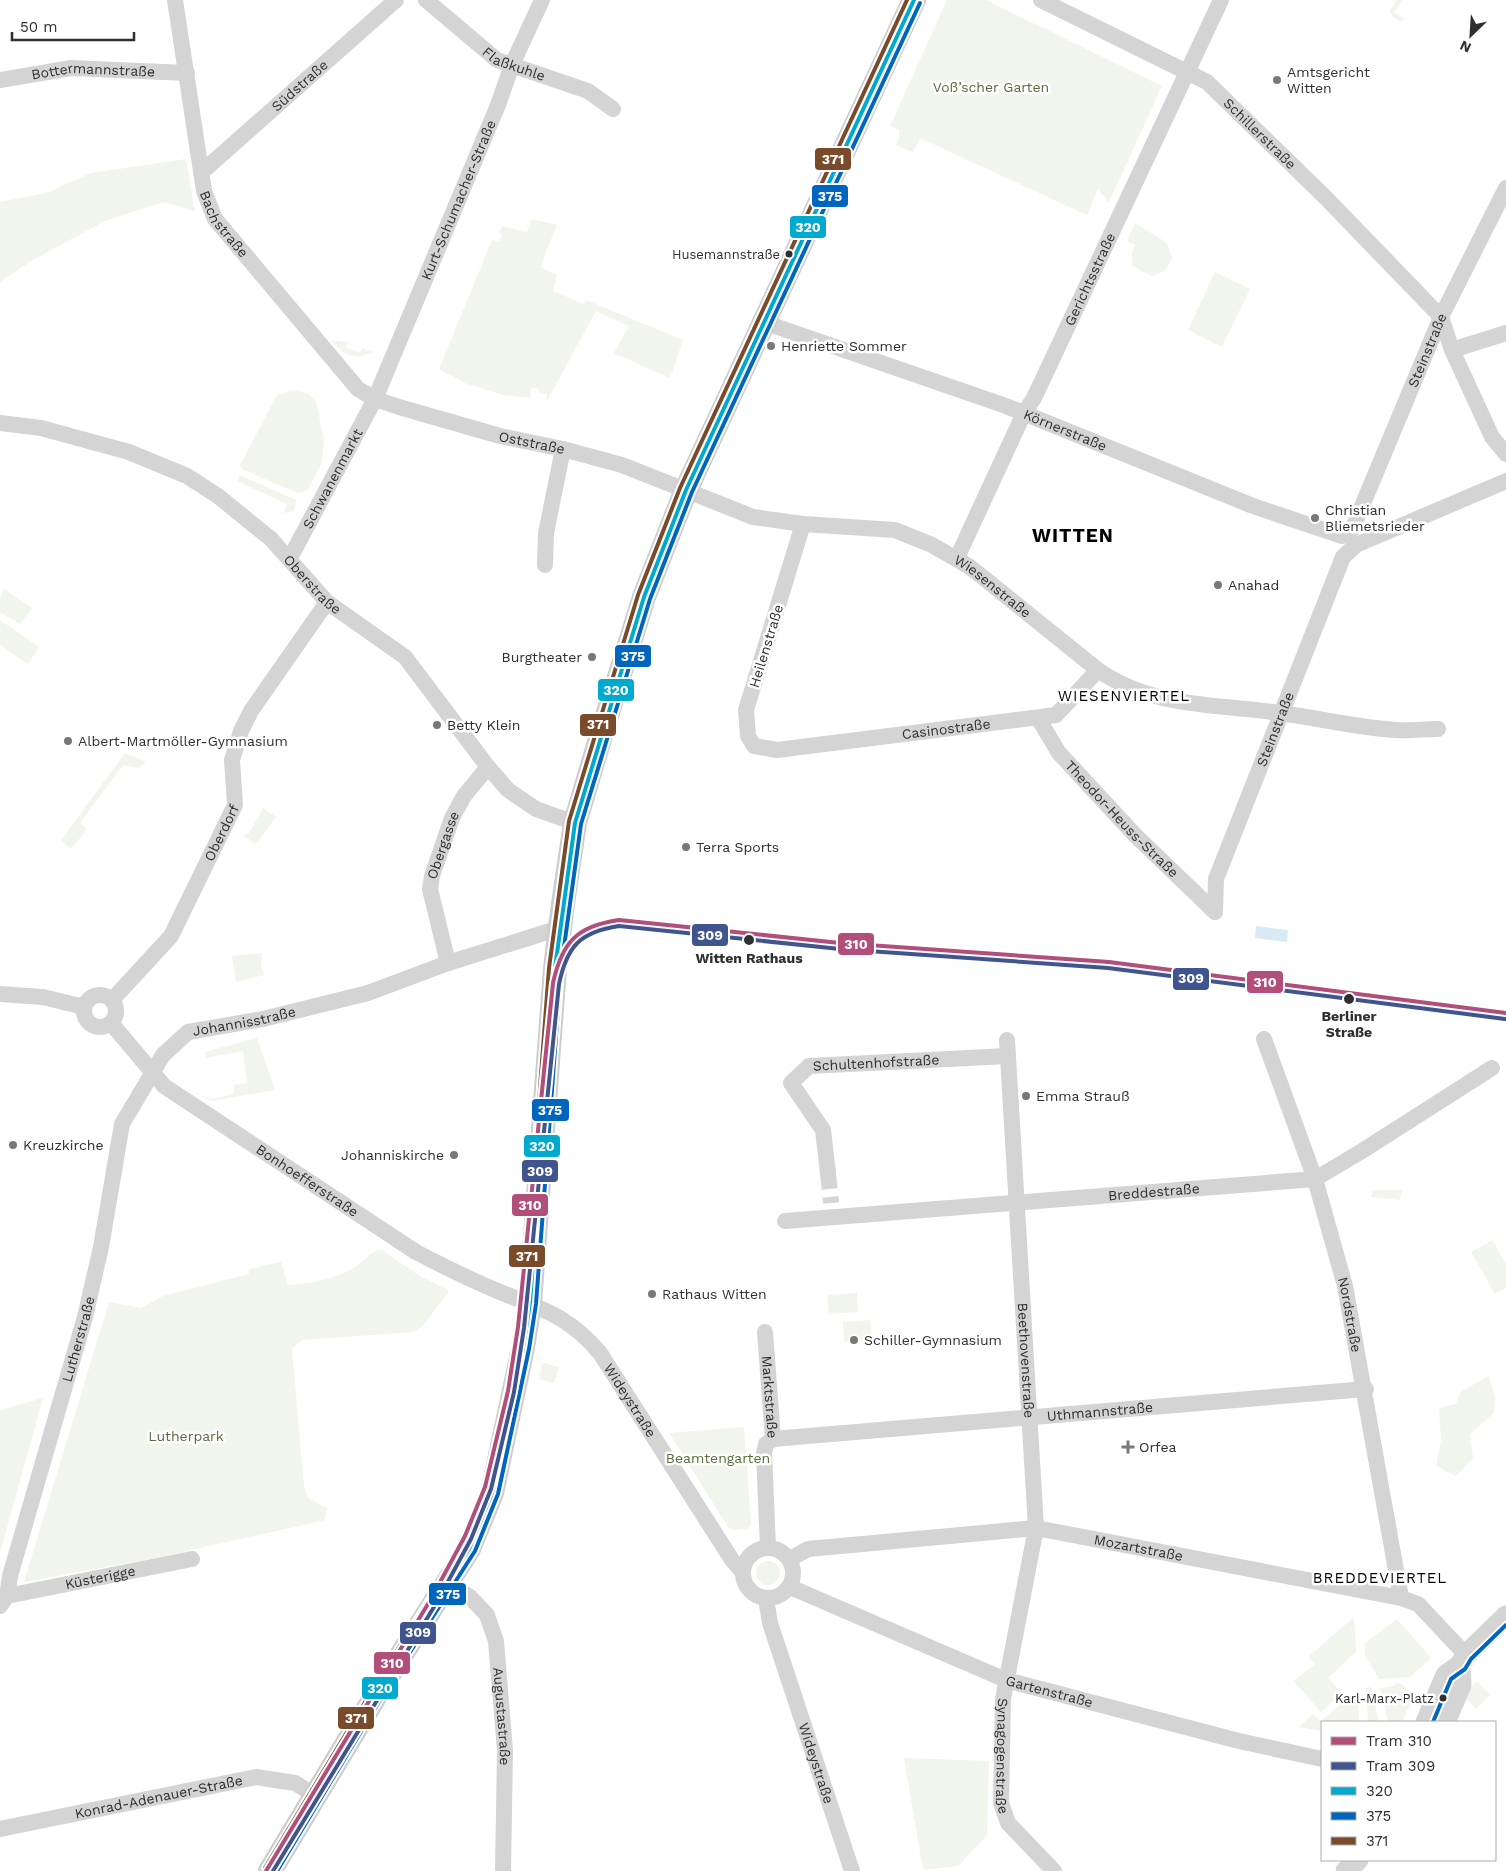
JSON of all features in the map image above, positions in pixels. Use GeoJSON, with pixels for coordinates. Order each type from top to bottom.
{"type":"FeatureCollection","features":[{"type":"Feature","properties":{"kind":"main road"},"geometry":{"type":"LineString","coordinates":[[270,1871],[384,1682],[469,1549],[492,1493],[523,1348],[530,1303],[555,968],[575,824],[644,597],[686,490],[914,0]]}},
{"type":"Feature","properties":{"kind":"street","name":"Bachstraße"},"geometry":{"type":"LineString","coordinates":[[175,0],[203,171],[204,191],[215,219],[288,304],[350,382],[375,399]]}},
{"type":"Feature","properties":{"kind":"street","name":"Südstraße"},"geometry":{"type":"LineString","coordinates":[[203,171],[396,0]]}},
{"type":"Feature","properties":{"kind":"street","name":"Flaßkuhle"},"geometry":{"type":"LineString","coordinates":[[426,0],[497,60],[588,91],[613,109]]}},
{"type":"Feature","properties":{"kind":"street","name":"Kurt-Schumacher-Straße"},"geometry":{"type":"LineString","coordinates":[[375,399],[494,114],[512,65],[542,0]]}},
{"type":"Feature","properties":{"kind":"street","name":"Schillerstraße"},"geometry":{"type":"LineString","coordinates":[[1041,0],[1207,82],[1326,198],[1441,317]]}},
{"type":"Feature","properties":{"kind":"street","name":"Gerichtsstraße"},"geometry":{"type":"LineString","coordinates":[[957,558],[1221,0]]}},
{"type":"Feature","properties":{"kind":"street","name":"Bottermannstraße"},"geometry":{"type":"LineString","coordinates":[[0,80],[71,68],[187,73]]}},
{"type":"Feature","properties":{"kind":"street","name":"Steinstraße"},"geometry":{"type":"LineString","coordinates":[[1357,517],[1441,317],[1506,188]]}},
{"type":"Feature","properties":{"kind":"street"},"geometry":{"type":"LineString","coordinates":[[1441,317],[1452,350],[1492,437],[1506,454]]}},
{"type":"Feature","properties":{"kind":"street","name":"Körnerstraße"},"geometry":{"type":"LineString","coordinates":[[763,322],[1024,413],[1253,506],[1336,535],[1342,536],[1352,530],[1357,517]]}},
{"type":"Feature","properties":{"kind":"street"},"geometry":{"type":"LineString","coordinates":[[1452,350],[1506,333]]}},
{"type":"Feature","properties":{"kind":"street","name":"Oststraße"},"geometry":{"type":"LineString","coordinates":[[375,399],[500,436],[563,449],[640,470],[686,490]]}},
{"type":"Feature","properties":{"kind":"street","name":"Schwanenmarkt"},"geometry":{"type":"LineString","coordinates":[[290,558],[375,399]]}},
{"type":"Feature","properties":{"kind":"street","name":"Oberstraße"},"geometry":{"type":"LineString","coordinates":[[0,423],[41,428],[129,452],[172,469],[200,484],[239,512],[290,558],[327,602],[405,657],[488,767],[508,790],[536,809],[575,824]]}},
{"type":"Feature","properties":{"kind":"street"},"geometry":{"type":"LineString","coordinates":[[545,565],[546,533],[563,449]]}},
{"type":"Feature","properties":{"kind":"street","name":"Steinstraße"},"geometry":{"type":"LineString","coordinates":[[1215,912],[1216,879],[1336,573],[1349,550],[1356,545],[1506,482]]}},
{"type":"Feature","properties":{"kind":"street","name":"Wiesenstraße"},"geometry":{"type":"LineString","coordinates":[[686,490],[753,517],[803,524],[895,530],[957,558],[1098,670],[1118,683],[1175,702],[1282,713],[1397,730],[1438,729]]}},
{"type":"Feature","properties":{"kind":"street","name":"Heilenstraße"},"geometry":{"type":"LineString","coordinates":[[777,750],[754,746],[748,736],[746,710],[803,524]]}},
{"type":"Feature","properties":{"kind":"street","name":"Oberdorf"},"geometry":{"type":"LineString","coordinates":[[112,1000],[171,936],[235,805],[232,760],[241,730],[251,711],[327,602]]}},
{"type":"Feature","properties":{"kind":"street","name":"Casinostraße"},"geometry":{"type":"LineString","coordinates":[[777,750],[1056,715],[1098,670]]}},
{"type":"Feature","properties":{"kind":"street","name":"Theodor-Heuss-Straße"},"geometry":{"type":"LineString","coordinates":[[1038,718],[1059,753],[1135,834],[1215,912]]}},
{"type":"Feature","properties":{"kind":"street","name":"Obergasse"},"geometry":{"type":"LineString","coordinates":[[448,962],[430,889],[432,876],[452,818],[464,796],[488,767]]}},
{"type":"Feature","properties":{"kind":"street","name":"Johannisstraße"},"geometry":{"type":"LineString","coordinates":[[152,1072],[163,1055],[188,1032],[263,1019],[368,993],[448,962],[560,928]]}},
{"type":"Feature","properties":{"kind":"street"},"geometry":{"type":"LineString","coordinates":[[0,994],[44,997],[84,1007]]}},
{"type":"Feature","properties":{"kind":"street"},"geometry":{"type":"LineString","coordinates":[[98,994],[112,1000],[117,1009],[111,1023],[101,1027],[92,1024],[85,1017],[84,1007],[89,998],[98,994]]}},
{"type":"Feature","properties":{"kind":"street","name":"Bonhoefferstraße"},"geometry":{"type":"LineString","coordinates":[[111,1023],[164,1086],[416,1252],[474,1280],[530,1303]]}},
{"type":"Feature","properties":{"kind":"street","name":"Nordstraße"},"geometry":{"type":"LineString","coordinates":[[1264,1039],[1315,1178],[1345,1286],[1366,1390],[1401,1598]]}},
{"type":"Feature","properties":{"kind":"street","name":"Beethovenstraße"},"geometry":{"type":"LineString","coordinates":[[1006,1680],[1036,1528],[1007,1040]]}},
{"type":"Feature","properties":{"kind":"street","name":"Schultenhofstraße"},"geometry":{"type":"LineString","coordinates":[[828,1173],[822,1130],[791,1083],[809,1066],[1008,1056]]}},
{"type":"Feature","properties":{"kind":"street","name":"Breddestraße"},"geometry":{"type":"LineString","coordinates":[[785,1221],[831,1210],[1016,1203],[1315,1178],[1362,1151],[1492,1068]]}},
{"type":"Feature","properties":{"kind":"street","name":"Lutherstraße"},"geometry":{"type":"LineString","coordinates":[[4,1601],[85,1317],[101,1246],[122,1124],[152,1072]]}},
{"type":"Feature","properties":{"kind":"street","name":"Wideystraße"},"geometry":{"type":"LineString","coordinates":[[530,1303],[569,1322],[588,1338],[600,1353],[732,1560],[743,1572]]}},
{"type":"Feature","properties":{"kind":"street","name":"Marktstraße"},"geometry":{"type":"LineString","coordinates":[[765,1332],[773,1439],[766,1444],[764,1453],[768,1548]]}},
{"type":"Feature","properties":{"kind":"street","name":"Uthmannstraße"},"geometry":{"type":"LineString","coordinates":[[773,1439],[1366,1390]]}},
{"type":"Feature","properties":{"kind":"street","name":"Mozartstraße"},"geometry":{"type":"LineString","coordinates":[[790,1559],[808,1549],[1036,1528],[1401,1598],[1418,1604],[1463,1660]]}},
{"type":"Feature","properties":{"kind":"street"},"geometry":{"type":"LineString","coordinates":[[768,1548],[780,1551],[790,1559],[794,1576],[790,1587],[781,1595],[766,1599],[751,1592],[744,1580],[743,1572],[748,1557],[758,1550],[768,1548]]}},
{"type":"Feature","properties":{"kind":"street","name":"Küsterigge"},"geometry":{"type":"LineString","coordinates":[[4,1601],[192,1559]]}},
{"type":"Feature","properties":{"kind":"street","name":"Augustastraße"},"geometry":{"type":"LineString","coordinates":[[448,1583],[470,1597],[488,1615],[496,1641],[505,1751],[503,1871]]}},
{"type":"Feature","properties":{"kind":"street","name":"Gartenstraße"},"geometry":{"type":"LineString","coordinates":[[790,1587],[1006,1680],[1224,1737],[1321,1759]]}},
{"type":"Feature","properties":{"kind":"street","name":"Wideystraße"},"geometry":{"type":"LineString","coordinates":[[766,1599],[770,1623],[852,1871]]}},
{"type":"Feature","properties":{"kind":"street"},"geometry":{"type":"LineString","coordinates":[[1426,1721],[1446,1675],[1506,1616]]}},
{"type":"Feature","properties":{"kind":"street"},"geometry":{"type":"LineString","coordinates":[[1444,1721],[1461,1685],[1463,1660]]}},
{"type":"Feature","properties":{"kind":"street","name":"Synagogenstraße"},"geometry":{"type":"LineString","coordinates":[[1006,1680],[1003,1699],[1001,1803],[1003,1814],[1008,1823],[1054,1871]]}},
{"type":"Feature","properties":{"kind":"street","name":"Konrad-Adenauer-Straße"},"geometry":{"type":"LineString","coordinates":[[0,1829],[256,1777],[294,1783],[316,1796]]}},
{"type":"Feature","properties":{"kind":"street"},"geometry":{"type":"LineString","coordinates":[[1346,1871],[1357,1861]]}},
{"type":"Feature","properties":{"kind":"green space","name":"Voß’scher Garten"},"geometry":{"type":"Polygon","coordinates":[[[947,0],[986,0],[1162,86],[1109,202],[1098,189],[1087,215],[920,138],[913,152],[896,145],[899,138],[899,130],[890,126],[947,0]]]}},
{"type":"Feature","properties":{"kind":"green space"},"geometry":{"type":"Polygon","coordinates":[[[1396,0],[1402,0],[1394,13],[1404,18],[1402,22],[1393,17],[1390,11],[1396,0]]]}},
{"type":"Feature","properties":{"kind":"green space"},"geometry":{"type":"Polygon","coordinates":[[[186,159],[195,211],[164,202],[105,221],[31,261],[0,282],[0,202],[46,193],[91,173],[186,159]]]}},
{"type":"Feature","properties":{"kind":"green space"},"geometry":{"type":"Polygon","coordinates":[[[531,219],[557,225],[540,267],[557,275],[553,291],[584,304],[586,300],[683,340],[670,378],[614,353],[629,326],[596,311],[547,401],[547,394],[539,393],[539,389],[531,387],[530,398],[503,395],[465,383],[439,369],[492,240],[499,242],[502,234],[499,232],[502,226],[527,232],[531,219]]]}},
{"type":"Feature","properties":{"kind":"green space"},"geometry":{"type":"Polygon","coordinates":[[[1135,223],[1167,243],[1172,258],[1165,271],[1152,276],[1132,266],[1132,253],[1135,245],[1127,241],[1135,223]]]}},
{"type":"Feature","properties":{"kind":"green space"},"geometry":{"type":"Polygon","coordinates":[[[1215,272],[1250,289],[1222,347],[1188,330],[1215,272]]]}},
{"type":"Feature","properties":{"kind":"green space"},"geometry":{"type":"Polygon","coordinates":[[[331,340],[348,342],[346,347],[360,353],[362,348],[372,352],[360,356],[349,355],[331,340]]]}},
{"type":"Feature","properties":{"kind":"green space"},"geometry":{"type":"Polygon","coordinates":[[[292,390],[307,393],[316,401],[324,440],[322,462],[307,491],[298,493],[242,469],[240,465],[277,395],[292,390]]]}},
{"type":"Feature","properties":{"kind":"green space"},"geometry":{"type":"Polygon","coordinates":[[[240,475],[296,500],[294,511],[284,513],[287,504],[237,481],[240,475]]]}},
{"type":"Feature","properties":{"kind":"green space"},"geometry":{"type":"Polygon","coordinates":[[[4,589],[32,608],[20,624],[0,612],[0,599],[4,589]]]}},
{"type":"Feature","properties":{"kind":"green space"},"geometry":{"type":"Polygon","coordinates":[[[0,620],[39,647],[28,664],[0,645],[0,620]]]}},
{"type":"Feature","properties":{"kind":"green space"},"geometry":{"type":"Polygon","coordinates":[[[125,753],[146,762],[139,768],[123,765],[80,823],[87,829],[71,849],[61,840],[125,753]]]}},
{"type":"Feature","properties":{"kind":"green space"},"geometry":{"type":"Polygon","coordinates":[[[263,808],[276,817],[256,844],[243,836],[249,833],[263,808]]]}},
{"type":"Feature","properties":{"kind":"green space"},"geometry":{"type":"Polygon","coordinates":[[[262,953],[261,965],[264,975],[236,982],[232,956],[262,953]]]}},
{"type":"Feature","properties":{"kind":"green space"},"geometry":{"type":"Polygon","coordinates":[[[257,1038],[275,1090],[212,1101],[198,1094],[212,1099],[234,1094],[234,1085],[247,1083],[243,1051],[206,1058],[205,1052],[257,1038]]]}},
{"type":"Feature","properties":{"kind":"green space"},"geometry":{"type":"Polygon","coordinates":[[[1373,1190],[1402,1190],[1400,1200],[1371,1197],[1373,1190]]]}},
{"type":"Feature","properties":{"kind":"green space"},"geometry":{"type":"Polygon","coordinates":[[[1492,1240],[1506,1263],[1506,1288],[1495,1294],[1471,1252],[1492,1240]]]}},
{"type":"Feature","properties":{"kind":"green space","name":"Lutherpark"},"geometry":{"type":"Polygon","coordinates":[[[380,1249],[417,1274],[449,1291],[422,1327],[414,1332],[302,1340],[292,1349],[304,1486],[308,1498],[327,1508],[325,1520],[161,1557],[24,1582],[109,1302],[141,1308],[163,1296],[249,1274],[249,1269],[281,1262],[288,1285],[314,1282],[331,1278],[347,1271],[380,1249]]]}},
{"type":"Feature","properties":{"kind":"green space"},"geometry":{"type":"Polygon","coordinates":[[[857,1293],[858,1312],[829,1314],[827,1295],[857,1293]]]}},
{"type":"Feature","properties":{"kind":"green space"},"geometry":{"type":"Polygon","coordinates":[[[870,1320],[872,1340],[844,1341],[843,1322],[870,1320]]]}},
{"type":"Feature","properties":{"kind":"green space"},"geometry":{"type":"Polygon","coordinates":[[[545,1363],[559,1367],[554,1383],[539,1379],[542,1364],[545,1363]]]}},
{"type":"Feature","properties":{"kind":"green space"},"geometry":{"type":"Polygon","coordinates":[[[1489,1376],[1495,1398],[1494,1413],[1470,1434],[1473,1458],[1456,1476],[1436,1466],[1441,1440],[1439,1408],[1456,1404],[1460,1392],[1489,1376]]]}},
{"type":"Feature","properties":{"kind":"green space"},"geometry":{"type":"Polygon","coordinates":[[[43,1398],[0,1553],[0,1410],[43,1398]]]}},
{"type":"Feature","properties":{"kind":"green space","name":"Beamtengarten"},"geometry":{"type":"Polygon","coordinates":[[[744,1428],[751,1524],[747,1529],[733,1530],[728,1527],[669,1433],[744,1428]]]}},
{"type":"Feature","properties":{"kind":"green space"},"geometry":{"type":"Polygon","coordinates":[[[768,1561],[777,1564],[780,1573],[777,1582],[768,1585],[759,1582],[756,1573],[759,1564],[768,1561]]]}},
{"type":"Feature","properties":{"kind":"green space"},"geometry":{"type":"Polygon","coordinates":[[[1354,1617],[1356,1652],[1328,1678],[1342,1693],[1321,1712],[1294,1681],[1315,1664],[1308,1657],[1354,1617]]]}},
{"type":"Feature","properties":{"kind":"green space"},"geometry":{"type":"Polygon","coordinates":[[[1397,1619],[1431,1658],[1410,1677],[1379,1679],[1365,1655],[1365,1643],[1397,1619]]]}},
{"type":"Feature","properties":{"kind":"green space"},"geometry":{"type":"Polygon","coordinates":[[[1477,1681],[1490,1695],[1476,1709],[1465,1697],[1469,1689],[1477,1681]]]}},
{"type":"Feature","properties":{"kind":"green space"},"geometry":{"type":"Polygon","coordinates":[[[1397,1683],[1402,1684],[1417,1699],[1407,1710],[1403,1721],[1388,1721],[1380,1688],[1394,1686],[1397,1683]]]}},
{"type":"Feature","properties":{"kind":"green space"},"geometry":{"type":"Polygon","coordinates":[[[1371,1687],[1379,1721],[1368,1721],[1366,1688],[1371,1687]]]}},
{"type":"Feature","properties":{"kind":"green space"},"geometry":{"type":"Polygon","coordinates":[[[1358,1690],[1359,1721],[1321,1721],[1358,1690]]]}},
{"type":"Feature","properties":{"kind":"green space"},"geometry":{"type":"Polygon","coordinates":[[[1313,1714],[1321,1721],[1321,1731],[1299,1727],[1313,1714]]]}},
{"type":"Feature","properties":{"kind":"green space"},"geometry":{"type":"Polygon","coordinates":[[[904,1758],[989,1761],[987,1835],[958,1866],[923,1870],[904,1758]]]}},
{"type":"Feature","properties":{"kind":"shaded area"},"geometry":{"type":"Polygon","coordinates":[[[1256,926],[1288,930],[1287,942],[1255,938],[1256,926]]]}},
{"type":"Feature","properties":{"kind":"tunnel"},"geometry":{"type":"LineString","coordinates":[[828,1173],[831,1203]]}},
{"type":"Feature","properties":{"kind":"tram line","name":"310"},"geometry":{"type":"LineString","coordinates":[[266,1871],[431,1599],[465,1536],[485,1487],[508,1391],[518,1327],[553,983],[561,957],[574,938],[582,932],[604,923],[619,920],[840,943],[1109,962],[1506,1013]]}},
{"type":"Feature","properties":{"kind":"tram line","name":"309"},"geometry":{"type":"LineString","coordinates":[[273,1871],[437,1602],[471,1539],[491,1489],[514,1392],[524,1328],[559,984],[566,960],[577,943],[585,937],[594,932],[619,926],[840,949],[1108,968],[1505,1019]]}},
{"type":"Feature","properties":{"kind":"transit line","name":"371"},"geometry":{"type":"LineString","coordinates":[[265,1868],[379,1679],[463,1546],[486,1491],[517,1347],[524,1302],[549,968],[569,821],[638,595],[680,488],[907,0]]}},
{"type":"Feature","properties":{"kind":"transit line","name":"320"},"geometry":{"type":"LineString","coordinates":[[270,1871],[384,1682],[469,1549],[492,1493],[523,1348],[530,1303],[555,968],[575,823],[644,597],[686,490],[914,0]]}},
{"type":"Feature","properties":{"kind":"transit line","name":"375"},"geometry":{"type":"LineString","coordinates":[[277,1871],[389,1685],[475,1551],[498,1494],[529,1349],[536,1304],[561,969],[581,824],[650,599],[692,492],[920,3]]}},
{"type":"Feature","properties":{"kind":"transit line","name":"375"},"geometry":{"type":"LineString","coordinates":[[1433,1721],[1451,1679],[1465,1669],[1471,1659],[1506,1625]]}},
{"type":"Feature","properties":{"kind":"place","name":"Amtsgericht Witten"},"geometry":{"type":"Point","coordinates":[1277,80]}},
{"type":"Feature","properties":{"kind":"place","name":"Husemannstraße"},"geometry":{"type":"Point","coordinates":[789,254]}},
{"type":"Feature","properties":{"kind":"place","name":"Henriette Sommer"},"geometry":{"type":"Point","coordinates":[771,346]}},
{"type":"Feature","properties":{"kind":"place","name":"Christian Bliemetsrieder"},"geometry":{"type":"Point","coordinates":[1315,518]}},
{"type":"Feature","properties":{"kind":"place","name":"Anahad"},"geometry":{"type":"Point","coordinates":[1218,585]}},
{"type":"Feature","properties":{"kind":"place","name":"Burgtheater"},"geometry":{"type":"Point","coordinates":[592,657]}},
{"type":"Feature","properties":{"kind":"place","name":"Betty Klein"},"geometry":{"type":"Point","coordinates":[437,725]}},
{"type":"Feature","properties":{"kind":"place","name":"Albert-Martmöller-Gymnasium"},"geometry":{"type":"Point","coordinates":[68,741]}},
{"type":"Feature","properties":{"kind":"place","name":"Terra Sports"},"geometry":{"type":"Point","coordinates":[686,847]}},
{"type":"Feature","properties":{"kind":"place","name":"Witten Rathaus"},"geometry":{"type":"Point","coordinates":[749,940]}},
{"type":"Feature","properties":{"kind":"place","name":"Berliner Straße"},"geometry":{"type":"Point","coordinates":[1349,999]}},
{"type":"Feature","properties":{"kind":"place","name":"Emma Strauß"},"geometry":{"type":"Point","coordinates":[1026,1096]}},
{"type":"Feature","properties":{"kind":"place","name":"Kreuzkirche"},"geometry":{"type":"Point","coordinates":[13,1145]}},
{"type":"Feature","properties":{"kind":"place","name":"Johanniskirche"},"geometry":{"type":"Point","coordinates":[454,1155]}},
{"type":"Feature","properties":{"kind":"place","name":"Rathaus Witten"},"geometry":{"type":"Point","coordinates":[652,1294]}},
{"type":"Feature","properties":{"kind":"place","name":"Schiller-Gymnasium"},"geometry":{"type":"Point","coordinates":[854,1340]}},
{"type":"Feature","properties":{"kind":"place","name":"Orfea"},"geometry":{"type":"Point","coordinates":[1128,1447]}},
{"type":"Feature","properties":{"kind":"place","name":"Karl-Marx-Platz"},"geometry":{"type":"Point","coordinates":[1443,1698]}},
{"type":"Feature","properties":{"kind":"district","name":"WITTEN"},"geometry":{"type":"Point","coordinates":[1073,535]}},
{"type":"Feature","properties":{"kind":"district","name":"WIESENVIERTEL"},"geometry":{"type":"Point","coordinates":[1124,696]}},
{"type":"Feature","properties":{"kind":"district","name":"BREDDEVIERTEL"},"geometry":{"type":"Point","coordinates":[1380,1578]}}]}
